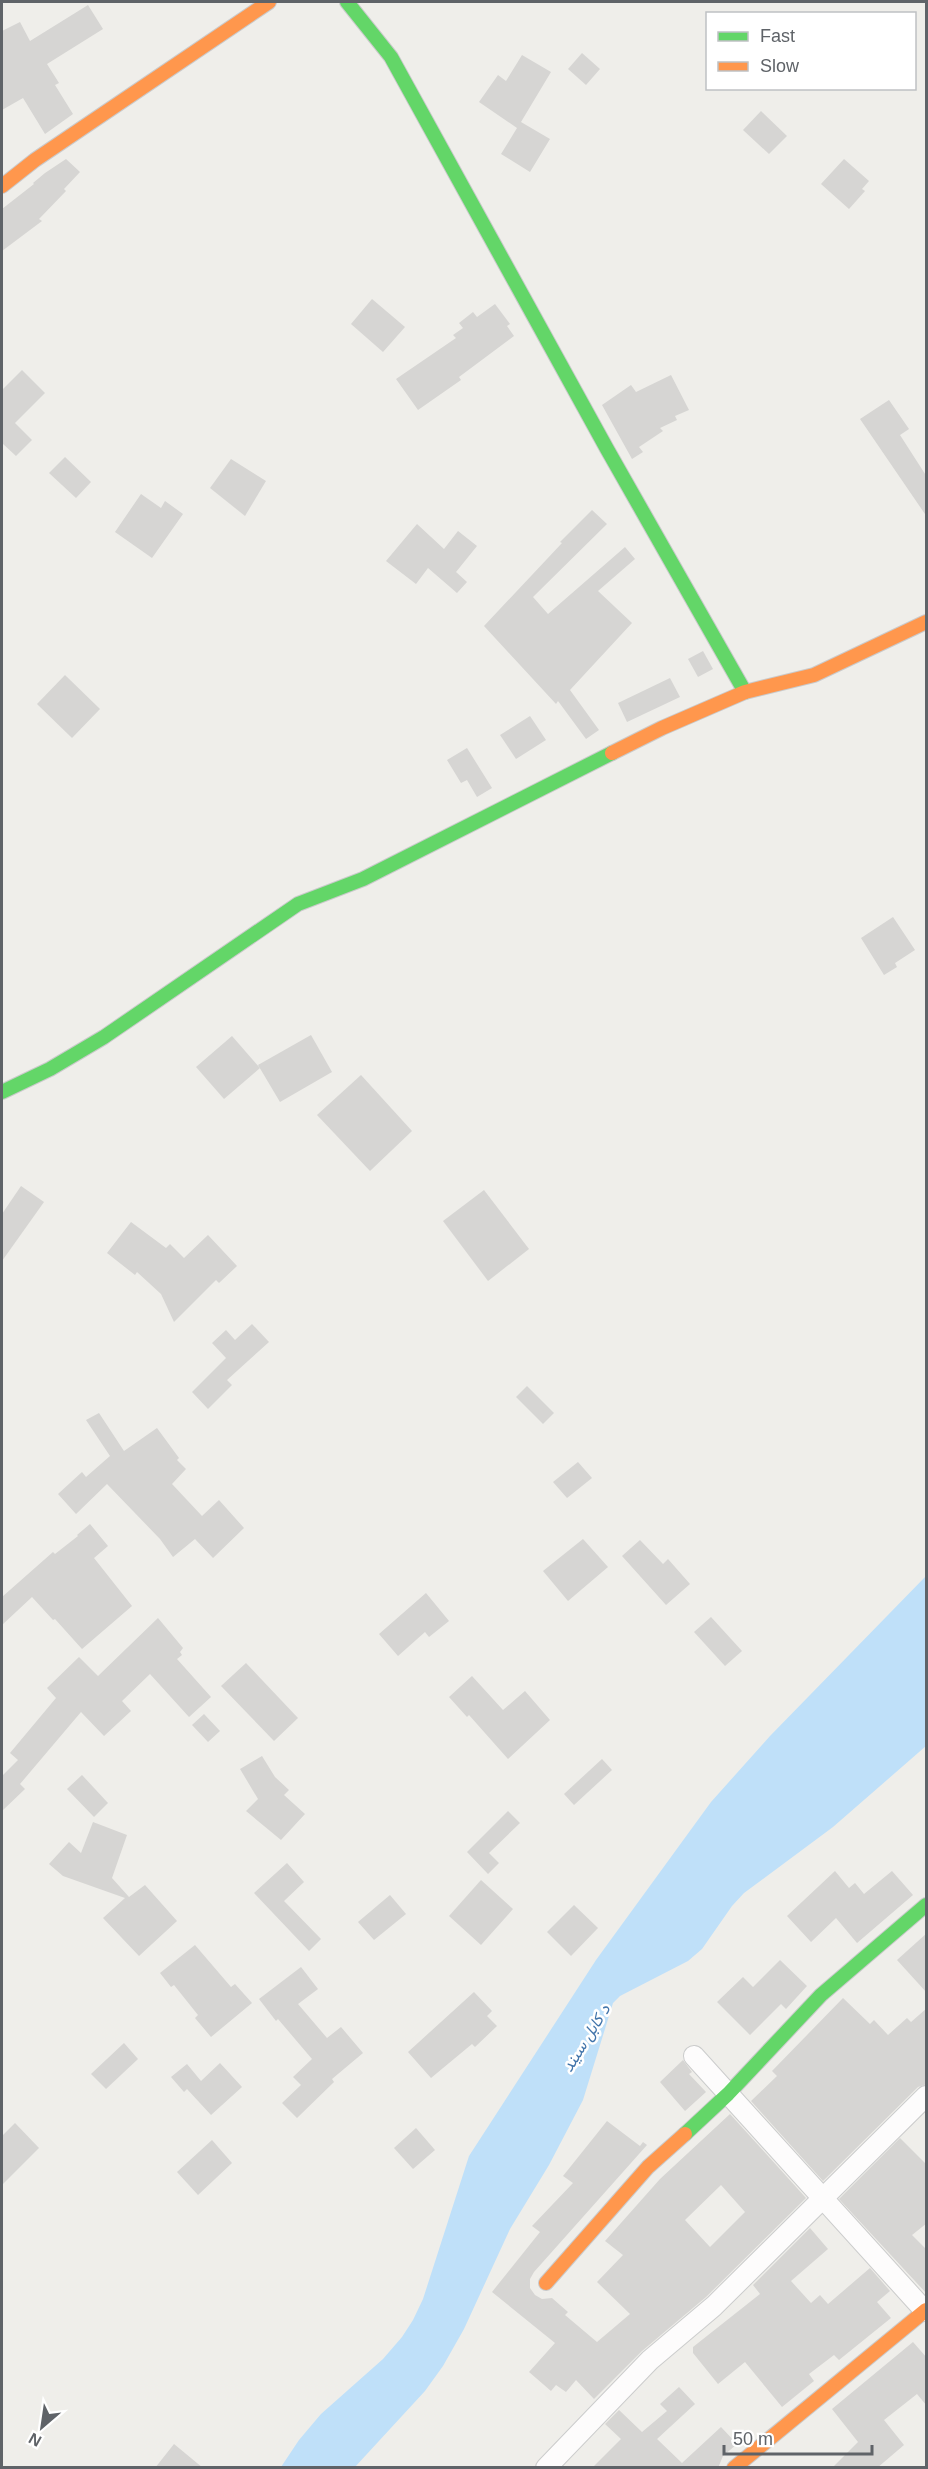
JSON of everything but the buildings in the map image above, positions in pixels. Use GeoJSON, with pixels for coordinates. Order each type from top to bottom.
{"type":"FeatureCollection","features":[{"type":"Feature","properties":{"kind":"street"},"geometry":{"type":"LineString","coordinates":[[2,186],[35,160],[269,2]]}},
{"type":"Feature","properties":{"kind":"street"},"geometry":{"type":"LineString","coordinates":[[347,2],[391,57],[745,692]]}},
{"type":"Feature","properties":{"kind":"street"},"geometry":{"type":"LineString","coordinates":[[2,1092],[50,1069],[104,1038],[298,904],[363,879],[662,728],[745,692],[814,675],[927,622]]}},
{"type":"Feature","properties":{"kind":"street"},"geometry":{"type":"LineString","coordinates":[[546,2283],[648,2167],[728,2094],[821,1995],[927,1905]]}},
{"type":"Feature","properties":{"kind":"street"},"geometry":{"type":"LineString","coordinates":[[694,2056],[926,2310],[734,2468]]}},
{"type":"Feature","properties":{"kind":"street"},"geometry":{"type":"LineString","coordinates":[[546,2468],[650,2360],[714,2306],[927,2096]]}},
{"type":"Feature","properties":{"kind":"water","name":"د کابل سيند"},"geometry":{"type":"Polygon","coordinates":[[[926,1576],[926,1746],[833,1827],[744,1893],[732,1906],[702,1949],[688,1961],[620,1996],[613,2003],[583,2100],[549,2165],[510,2229],[464,2329],[443,2366],[425,2391],[355,2467],[281,2467],[299,2440],[321,2414],[383,2359],[413,2320],[423,2299],[469,2156],[596,1960],[711,1802],[770,1736],[926,1576]]]}},
{"type":"Feature","properties":{"kind":"traffic: fast"},"geometry":{"type":"LineString","coordinates":[[347,2],[391,57],[607,449],[745,692]]}},
{"type":"Feature","properties":{"kind":"traffic: fast"},"geometry":{"type":"LineString","coordinates":[[2,1092],[50,1069],[104,1037],[298,904],[363,879],[612,753]]}},
{"type":"Feature","properties":{"kind":"traffic: fast"},"geometry":{"type":"LineString","coordinates":[[685,2134],[728,2094],[821,1995],[926,1905]]}},
{"type":"Feature","properties":{"kind":"traffic: slow"},"geometry":{"type":"LineString","coordinates":[[2,186],[35,160],[269,2]]}},
{"type":"Feature","properties":{"kind":"traffic: slow"},"geometry":{"type":"LineString","coordinates":[[612,753],[662,728],[745,692],[814,675],[926,622]]}},
{"type":"Feature","properties":{"kind":"traffic: slow"},"geometry":{"type":"LineString","coordinates":[[546,2283],[648,2167],[685,2134]]}},
{"type":"Feature","properties":{"kind":"traffic: slow"},"geometry":{"type":"LineString","coordinates":[[734,2468],[926,2310]]}}]}
